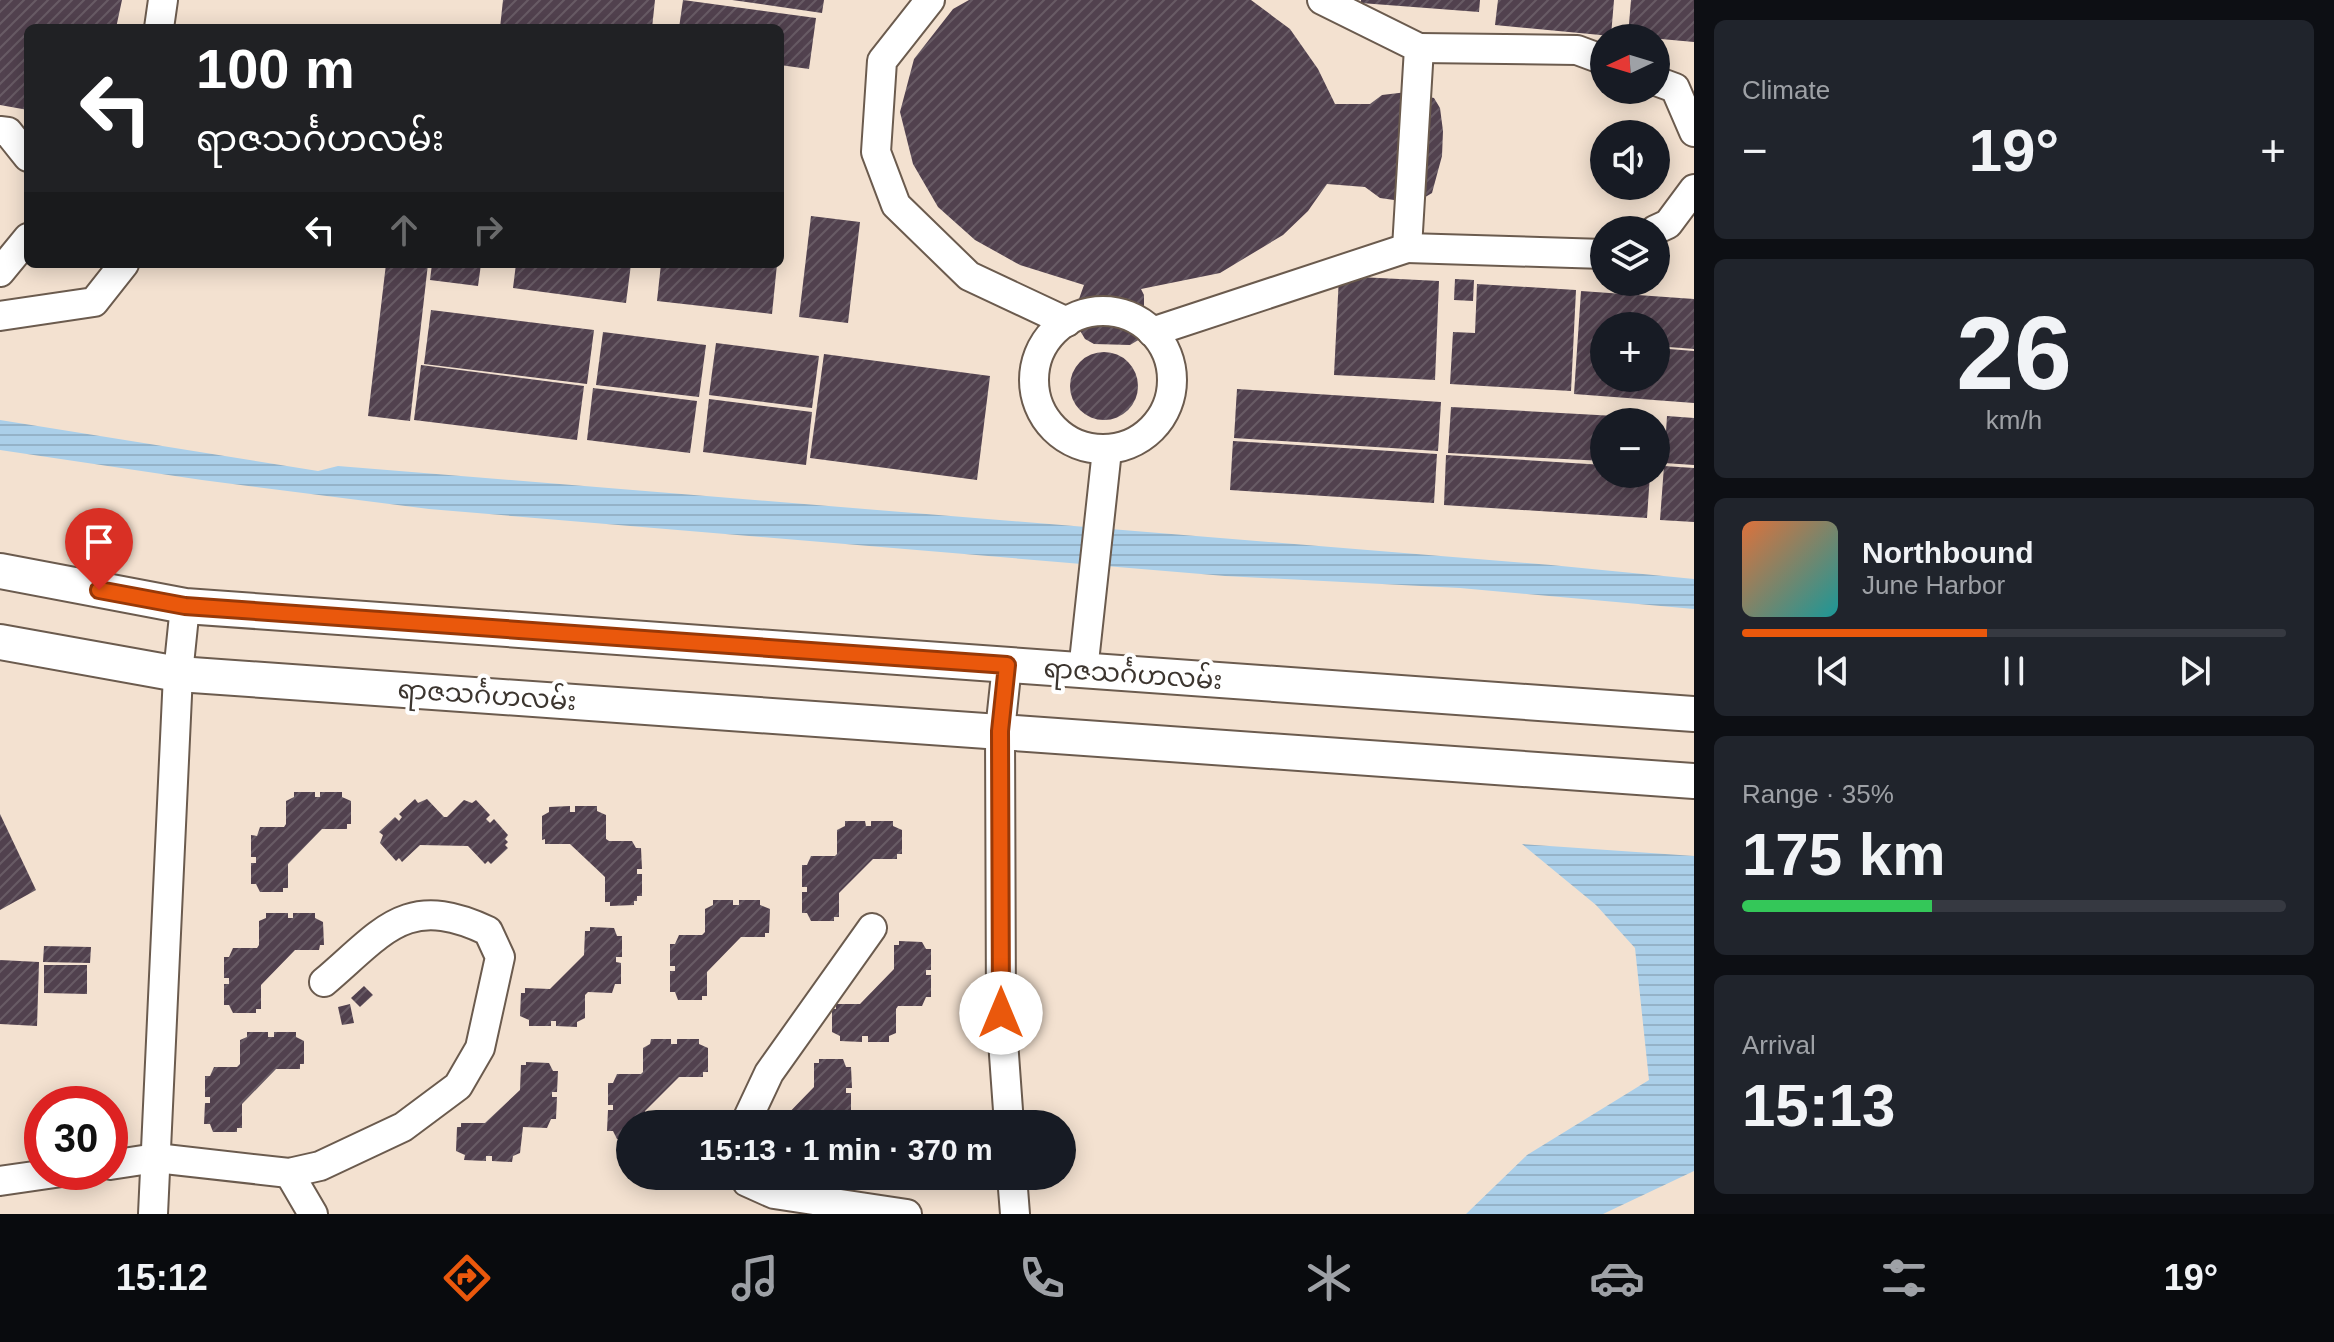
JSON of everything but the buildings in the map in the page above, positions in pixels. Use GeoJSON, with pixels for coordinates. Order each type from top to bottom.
{"type":"FeatureCollection","features":[{"type":"Feature","properties":{"kind":"main road","name":"ရာဇသင်္ဂဟလမ်း"},"geometry":{"type":"LineString","coordinates":[[0,571],[185,606],[1694,714]]}},
{"type":"Feature","properties":{"kind":"main road","name":"ရာဇသင်္ဂဟလမ်း"},"geometry":{"type":"LineString","coordinates":[[0,642],[178,674],[1694,781]]}},
{"type":"Feature","properties":{"kind":"street"},"geometry":{"type":"LineString","coordinates":[[160,24],[163,0]]}},
{"type":"Feature","properties":{"kind":"street"},"geometry":{"type":"LineString","coordinates":[[930,0],[882,61],[876,152],[896,205],[969,276],[1067,322]]}},
{"type":"Feature","properties":{"kind":"street"},"geometry":{"type":"LineString","coordinates":[[1322,0],[1419,48],[1577,50],[1590,55]]}},
{"type":"Feature","properties":{"kind":"street"},"geometry":{"type":"LineString","coordinates":[[1407,248],[1419,48]]}},
{"type":"Feature","properties":{"kind":"street"},"geometry":{"type":"LineString","coordinates":[[1670,86],[1675,88],[1694,132]]}},
{"type":"Feature","properties":{"kind":"street"},"geometry":{"type":"LineString","coordinates":[[0,131],[8,132],[24,152]]}},
{"type":"Feature","properties":{"kind":"street"},"geometry":{"type":"LineString","coordinates":[[1670,221],[1694,189]]}},
{"type":"Feature","properties":{"kind":"street"},"geometry":{"type":"LineString","coordinates":[[0,272],[24,243]]}},
{"type":"Feature","properties":{"kind":"street"},"geometry":{"type":"LineString","coordinates":[[1152,332],[1407,248],[1590,254]]}},
{"type":"Feature","properties":{"kind":"street"},"geometry":{"type":"LineString","coordinates":[[0,316],[94,302],[121,268]]}},
{"type":"Feature","properties":{"kind":"street"},"geometry":{"type":"LineString","coordinates":[[1111,311],[1140,322],[1152,332],[1162,344],[1171,373],[1168,403],[1152,429],[1126,446],[1107,450],[1066,439],[1045,417],[1035,387],[1039,357],[1055,331],[1081,315],[1111,311]]}},
{"type":"Feature","properties":{"kind":"street"},"geometry":{"type":"LineString","coordinates":[[1083,671],[1107,450]]}},
{"type":"Feature","properties":{"kind":"street"},"geometry":{"type":"LineString","coordinates":[[153,1214],[178,674],[185,606]]}},
{"type":"Feature","properties":{"kind":"street"},"geometry":{"type":"LineString","coordinates":[[1007,665],[1000,731],[1001,1013],[1008,1110]]}},
{"type":"Feature","properties":{"kind":"street"},"geometry":{"type":"LineString","coordinates":[[128,1162],[156,1158],[289,1173],[320,1166],[403,1127],[458,1086],[480,1048],[500,957],[488,931],[461,918],[424,914],[390,925],[324,982]]}},
{"type":"Feature","properties":{"kind":"street"},"geometry":{"type":"LineString","coordinates":[[752,1110],[769,1073],[872,928]]}},
{"type":"Feature","properties":{"kind":"street"},"geometry":{"type":"LineString","coordinates":[[289,1173],[313,1214]]}},
{"type":"Feature","properties":{"kind":"street"},"geometry":{"type":"LineString","coordinates":[[0,1181],[24,1178]]}},
{"type":"Feature","properties":{"kind":"street"},"geometry":{"type":"LineString","coordinates":[[765,1190],[874,1212],[907,1214]]}},
{"type":"Feature","properties":{"kind":"street"},"geometry":{"type":"LineString","coordinates":[[1013,1190],[1015,1214]]}},
{"type":"Feature","properties":{"kind":"water"},"geometry":{"type":"Polygon","coordinates":[[[0,420],[318,471],[338,466],[1694,579],[1694,609],[1460,588],[1225,576],[429,509],[0,450],[0,420]]]}},
{"type":"Feature","properties":{"kind":"water"},"geometry":{"type":"Polygon","coordinates":[[[1522,844],[1694,856],[1694,1171],[1603,1214],[1466,1214],[1527,1155],[1649,1080],[1635,948],[1596,905],[1522,844]]]}},
{"type":"Feature","properties":{"kind":"route"},"geometry":{"type":"LineString","coordinates":[[99,590],[185,606],[1007,665],[1000,731],[1001,1013]]}}]}
